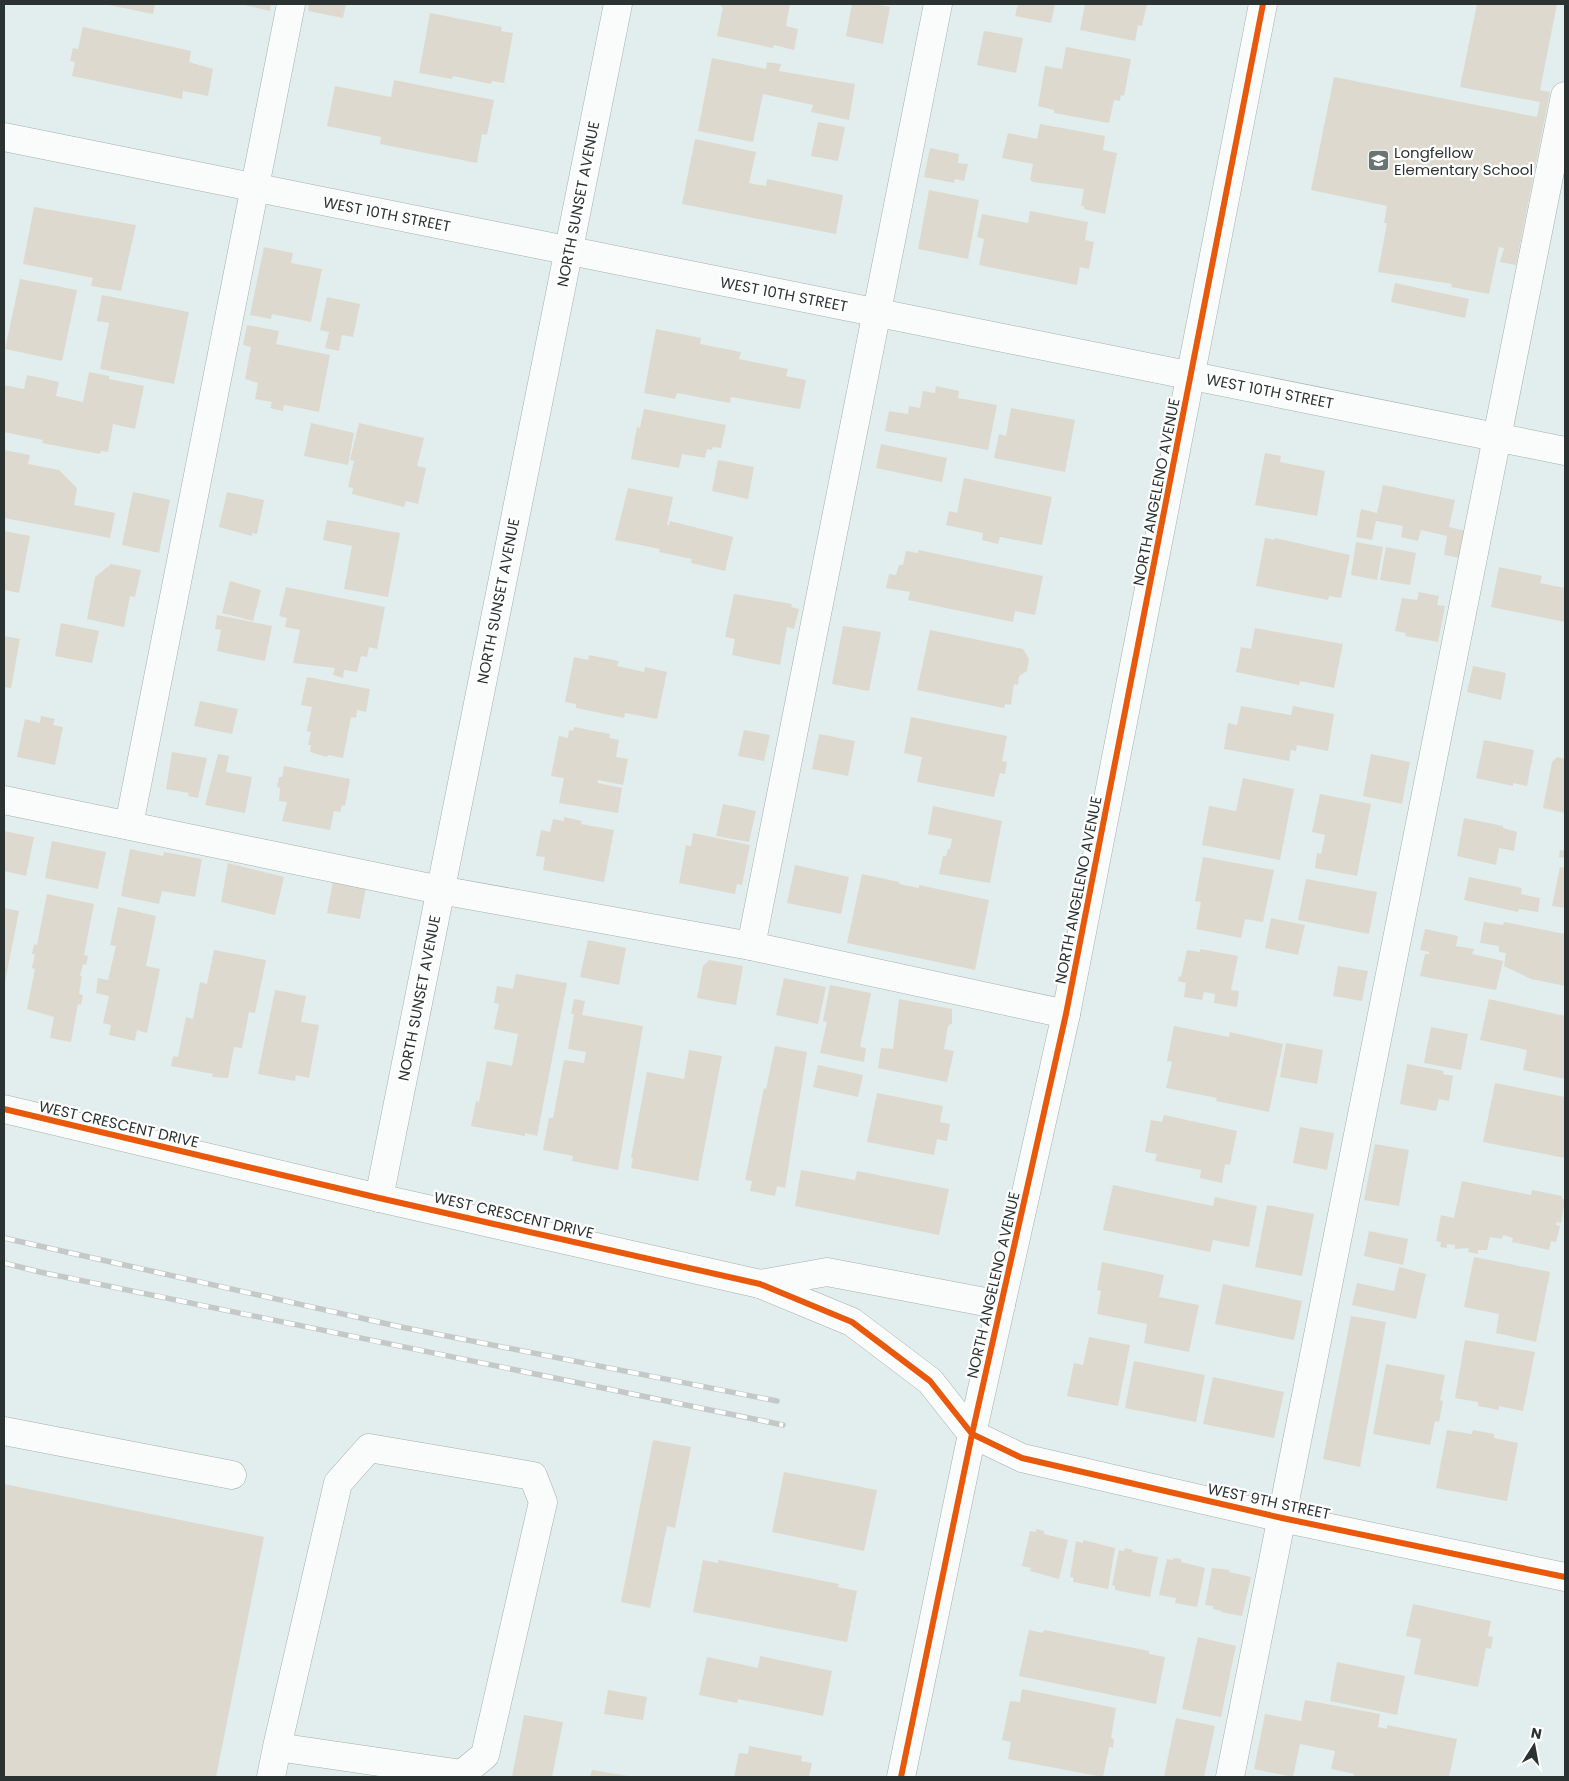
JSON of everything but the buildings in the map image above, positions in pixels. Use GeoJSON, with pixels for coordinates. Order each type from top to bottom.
{"type":"FeatureCollection","features":[{"type":"Feature","properties":{"kind":"street"},"geometry":{"type":"LineString","coordinates":[[129,825],[291,4]]}},
{"type":"Feature","properties":{"kind":"street","name":"NORTH SUNSET AVENUE"},"geometry":{"type":"LineString","coordinates":[[378,1198],[618,4]]}},
{"type":"Feature","properties":{"kind":"street"},"geometry":{"type":"LineString","coordinates":[[751,946],[938,4]]}},
{"type":"Feature","properties":{"kind":"street","name":"NORTH ANGELENO AVENUE"},"geometry":{"type":"LineString","coordinates":[[901,1777],[972,1434],[1066,1014],[1192,376],[1263,4]]}},
{"type":"Feature","properties":{"kind":"street"},"geometry":{"type":"LineString","coordinates":[[1230,1777],[1565,96]]}},
{"type":"Feature","properties":{"kind":"street","name":"WEST 10TH STREET"},"geometry":{"type":"LineString","coordinates":[[4,137],[1565,451]]}},
{"type":"Feature","properties":{"kind":"street"},"geometry":{"type":"LineString","coordinates":[[4,800],[440,890],[751,946],[1066,1014]]}},
{"type":"Feature","properties":{"kind":"street","name":"WEST CRESCENT DRIVE"},"geometry":{"type":"LineString","coordinates":[[4,1109],[378,1198],[760,1284],[852,1322],[930,1380],[972,1434]]}},
{"type":"Feature","properties":{"kind":"street"},"geometry":{"type":"LineString","coordinates":[[760,1284],[827,1272],[1001,1304]]}},
{"type":"Feature","properties":{"kind":"street"},"geometry":{"type":"LineString","coordinates":[[4,1431],[232,1475]]}},
{"type":"Feature","properties":{"kind":"street","name":"WEST 9TH STREET"},"geometry":{"type":"LineString","coordinates":[[972,1434],[1022,1458],[1282,1518],[1565,1577]]}},
{"type":"Feature","properties":{"kind":"street"},"geometry":{"type":"LineString","coordinates":[[271,1777],[277,1747],[338,1483],[369,1448],[533,1476],[543,1502],[485,1755],[462,1774],[277,1747]]}},
{"type":"Feature","properties":{"kind":"railway"},"geometry":{"type":"LineString","coordinates":[[4,1238],[401,1327],[777,1401]]}},
{"type":"Feature","properties":{"kind":"railway"},"geometry":{"type":"LineString","coordinates":[[4,1263],[783,1425]]}},
{"type":"Feature","properties":{"kind":"cycle path"},"geometry":{"type":"LineString","coordinates":[[901,1777],[972,1434],[1066,1014],[1263,4]]}},
{"type":"Feature","properties":{"kind":"cycle path"},"geometry":{"type":"LineString","coordinates":[[4,1109],[379,1198],[760,1284],[852,1322],[930,1381],[972,1434],[1022,1458],[1282,1518],[1565,1577]]}},
{"type":"Feature","properties":{"kind":"place","name":"Longfellow Elementary School"},"geometry":{"type":"Point","coordinates":[1378,161]}}]}
